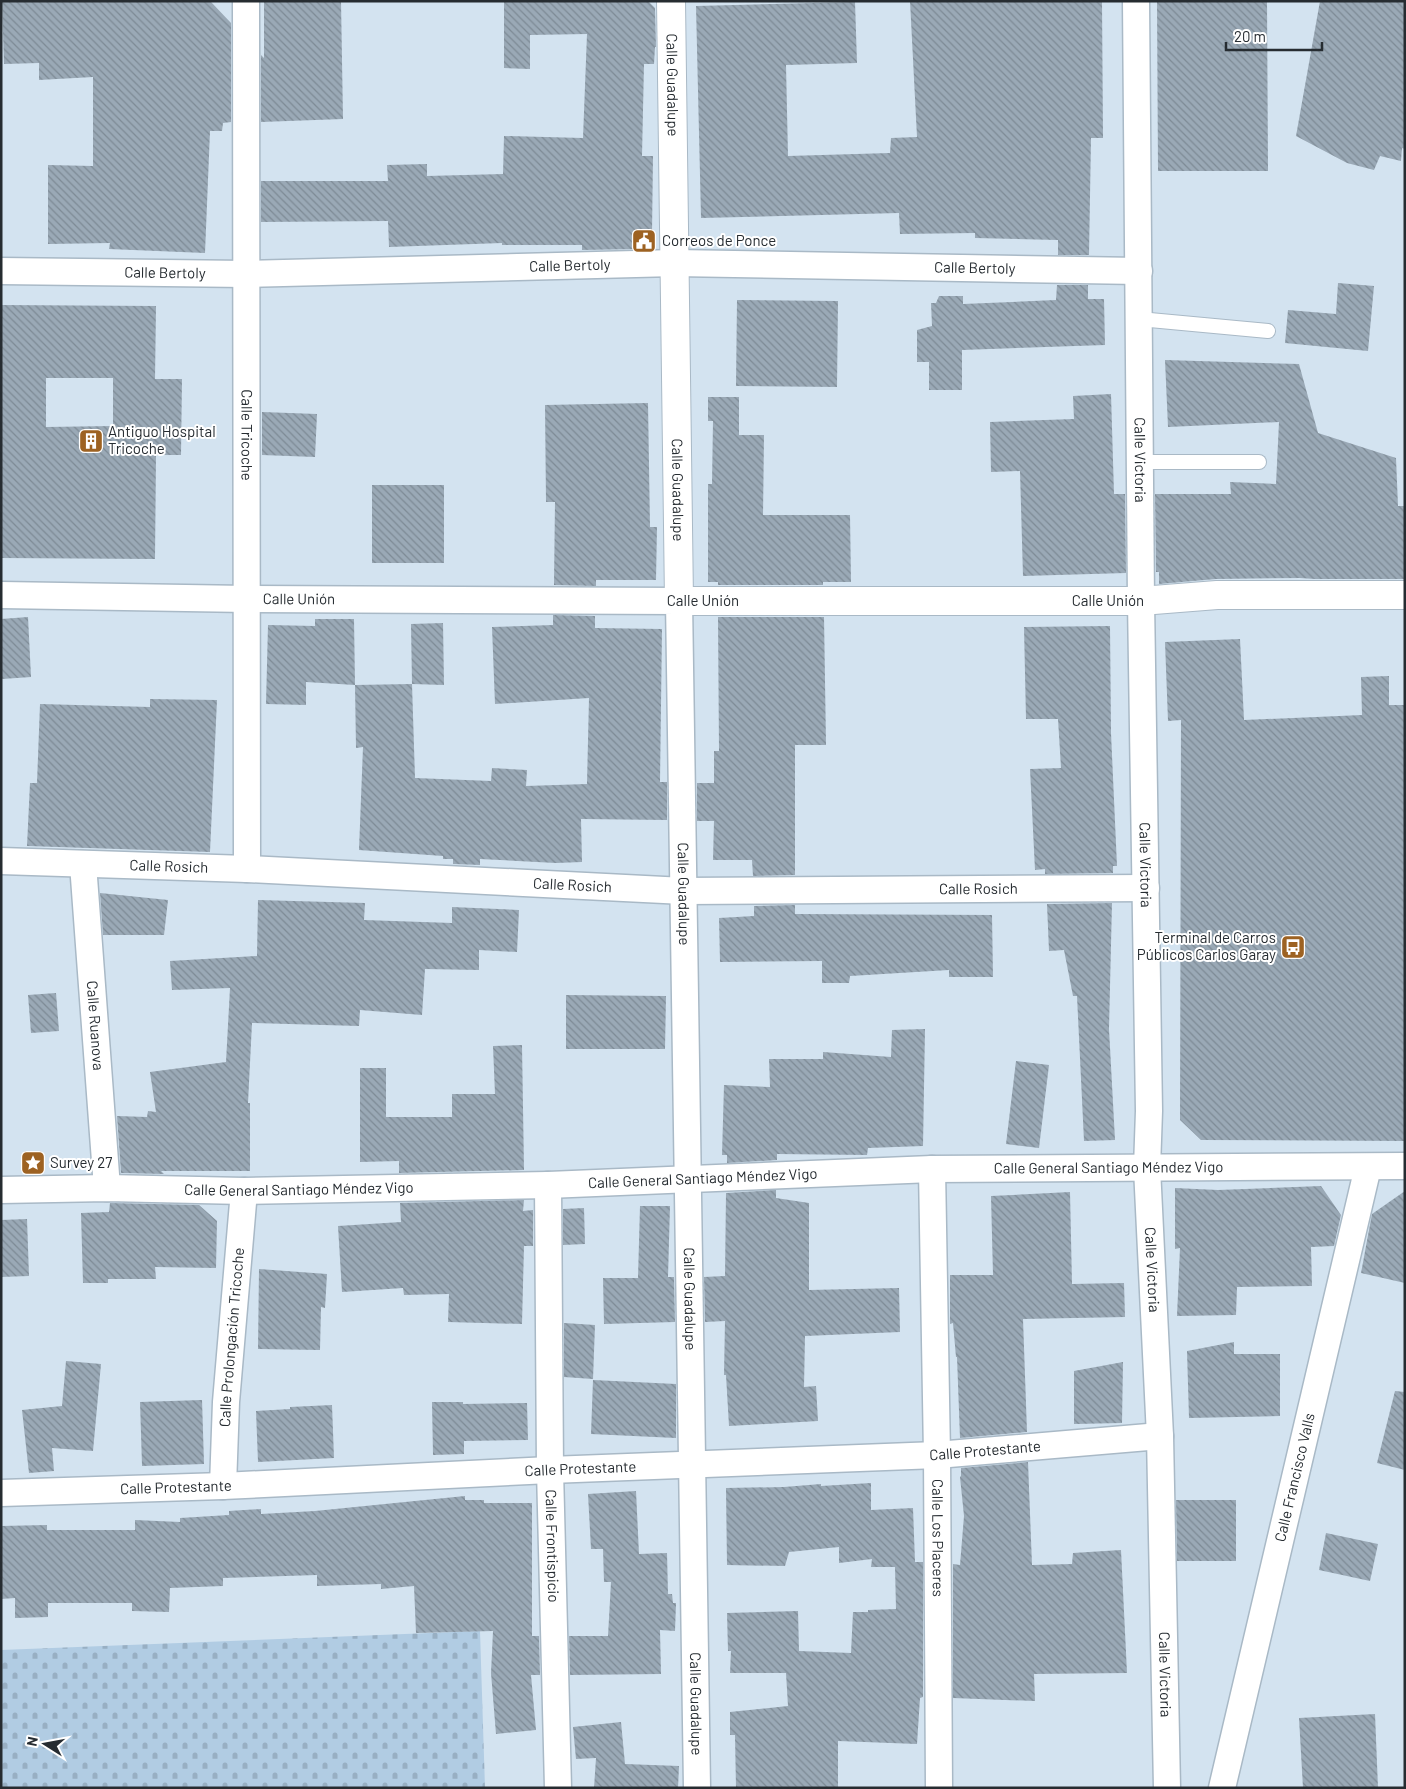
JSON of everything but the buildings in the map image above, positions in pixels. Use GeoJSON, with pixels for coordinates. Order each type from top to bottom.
{"type":"FeatureCollection","features":[{"type":"Feature","properties":{"kind":"street","name":"Calle Tricoche"},"geometry":{"type":"LineString","coordinates":[[246,1],[247,869]]}},
{"type":"Feature","properties":{"kind":"street","name":"Calle Guadalupe"},"geometry":{"type":"LineString","coordinates":[[670,1],[697,1788]]}},
{"type":"Feature","properties":{"kind":"street","name":"Calle Victoria"},"geometry":{"type":"LineString","coordinates":[[1136,1],[1141,601],[1149,1111],[1147,1168],[1160,1436],[1167,1788]]}},
{"type":"Feature","properties":{"kind":"street","name":"Calle Bertoly"},"geometry":{"type":"LineString","coordinates":[[1,271],[246,274],[675,263],[1139,271]]}},
{"type":"Feature","properties":{"kind":"street","name":"Calle Unión"},"geometry":{"type":"LineString","coordinates":[[1,595],[246,599],[1141,601],[1217,595],[1405,595]]}},
{"type":"Feature","properties":{"kind":"street","name":"Calle Rosich"},"geometry":{"type":"LineString","coordinates":[[1,861],[247,869],[684,891],[1146,888]]}},
{"type":"Feature","properties":{"kind":"street","name":"Calle Ruanova"},"geometry":{"type":"LineString","coordinates":[[83,864],[107,1188]]}},
{"type":"Feature","properties":{"kind":"street","name":"Calle General Santiago Méndez Vigo"},"geometry":{"type":"LineString","coordinates":[[1,1190],[107,1188],[244,1191],[548,1185],[932,1169],[1405,1166]]}},
{"type":"Feature","properties":{"kind":"street","name":"Calle Francisco Valls"},"geometry":{"type":"LineString","coordinates":[[1222,1788],[1368,1167]]}},
{"type":"Feature","properties":{"kind":"street","name":"Calle Los Placeres"},"geometry":{"type":"LineString","coordinates":[[932,1169],[937,1454],[939,1788]]}},
{"type":"Feature","properties":{"kind":"street","name":"Calle Frontispicio"},"geometry":{"type":"LineString","coordinates":[[548,1185],[550,1470],[558,1788]]}},
{"type":"Feature","properties":{"kind":"street","name":"Calle Prolongación Tricoche"},"geometry":{"type":"LineString","coordinates":[[223,1486],[226,1402],[244,1191]]}},
{"type":"Feature","properties":{"kind":"street","name":"Calle Protestante"},"geometry":{"type":"LineString","coordinates":[[1,1493],[223,1486],[937,1454],[1160,1436]]}},
{"type":"Feature","properties":{"kind":"lane"},"geometry":{"type":"LineString","coordinates":[[1138,319],[1268,331]]}},
{"type":"Feature","properties":{"kind":"lane"},"geometry":{"type":"LineString","coordinates":[[1140,462],[1258,462]]}},
{"type":"Feature","properties":{"kind":"green space"},"geometry":{"type":"Polygon","coordinates":[[[480,1631],[485,1788],[1,1788],[1,1650],[480,1631]]]}},
{"type":"Feature","properties":{"kind":"place","name":"Correos de Ponce"},"geometry":{"type":"Point","coordinates":[644,241]}},
{"type":"Feature","properties":{"kind":"place","name":"Antiguo Hospital Tricoche"},"geometry":{"type":"Point","coordinates":[91,441]}},
{"type":"Feature","properties":{"kind":"place","name":"Terminal de Carros Públicos Carlos Garay"},"geometry":{"type":"Point","coordinates":[1293,947]}},
{"type":"Feature","properties":{"kind":"place","name":"Survey 27"},"geometry":{"type":"Point","coordinates":[33,1163]}}]}
